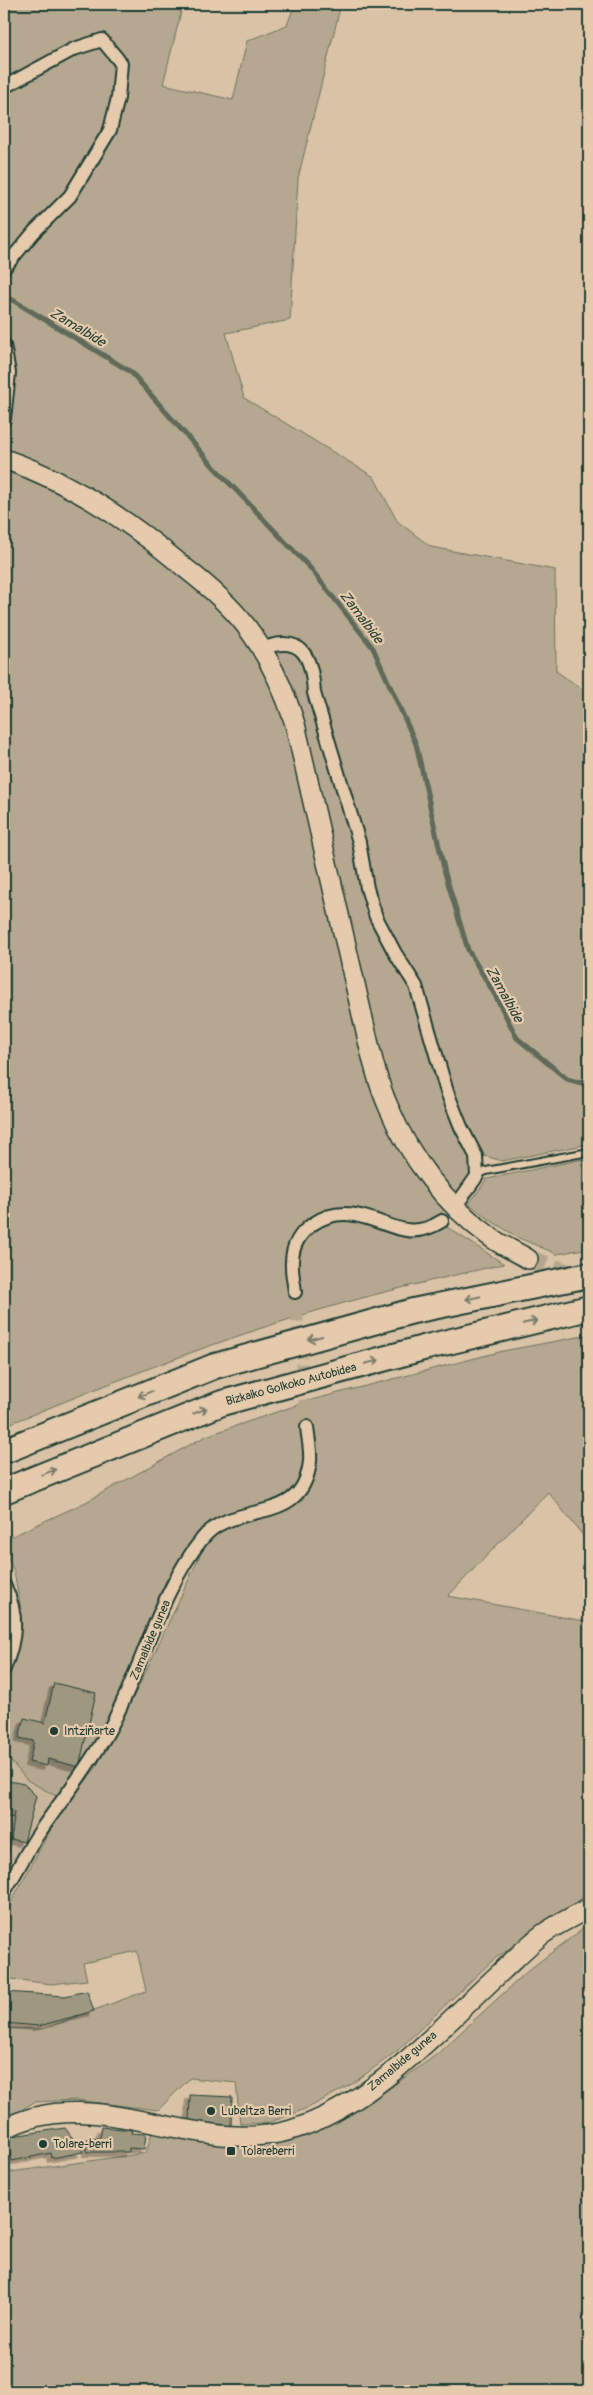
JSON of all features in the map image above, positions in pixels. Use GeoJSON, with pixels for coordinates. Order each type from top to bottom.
{"type":"FeatureCollection","features":[{"type":"Feature","properties":{"kind":"highway"},"geometry":{"type":"LineString","coordinates":[[4,1451],[215,1366],[413,1311],[589,1275]]}},
{"type":"Feature","properties":{"kind":"highway","name":"Bizkaiko Golkoko Autobidea"},"geometry":{"type":"LineString","coordinates":[[4,1490],[222,1403],[426,1347],[589,1308]]}},
{"type":"Feature","properties":{"kind":"main road"},"geometry":{"type":"LineString","coordinates":[[4,459],[33,469],[80,492],[138,530],[207,585],[245,624],[262,649],[287,700],[295,724],[366,1032],[378,1080],[389,1109],[419,1162],[454,1205],[490,1237],[528,1259]]}},
{"type":"Feature","properties":{"kind":"main road","name":"Zamalbide gunea"},"geometry":{"type":"LineString","coordinates":[[4,2129],[42,2116],[69,2112],[103,2114],[212,2134],[255,2136],[290,2130],[322,2117],[367,2092],[406,2060],[544,1934],[589,1908]]}},
{"type":"Feature","properties":{"kind":"street"},"geometry":{"type":"LineString","coordinates":[[4,87],[74,49],[102,40],[121,63],[118,98],[105,137],[70,196],[34,232],[4,268]]}},
{"type":"Feature","properties":{"kind":"street"},"geometry":{"type":"LineString","coordinates":[[4,345],[9,372],[4,419]]}},
{"type":"Feature","properties":{"kind":"street"},"geometry":{"type":"LineString","coordinates":[[262,649],[276,644],[289,644],[304,652],[312,669],[314,693],[359,842],[367,888],[376,917],[395,954],[416,986],[447,1092],[461,1127],[476,1156],[477,1176],[460,1200]]}},
{"type":"Feature","properties":{"kind":"street"},"geometry":{"type":"LineString","coordinates":[[294,1292],[292,1261],[295,1247],[304,1232],[314,1222],[325,1217],[341,1214],[354,1215],[390,1227],[410,1231],[430,1229],[442,1221]]}},
{"type":"Feature","properties":{"kind":"street","name":"Zamalbide gunea"},"geometry":{"type":"LineString","coordinates":[[4,1892],[39,1833],[109,1730],[125,1699],[162,1610],[202,1538],[214,1527],[232,1518],[283,1505],[294,1497],[302,1486],[310,1459],[307,1427]]}},
{"type":"Feature","properties":{"kind":"street"},"geometry":{"type":"LineString","coordinates":[[4,1585],[11,1599],[15,1616],[15,1634],[4,1669]]}},
{"type":"Feature","properties":{"kind":"lane"},"geometry":{"type":"LineString","coordinates":[[477,1176],[486,1171],[589,1152]]}},
{"type":"Feature","properties":{"kind":"shaded area"},"geometry":{"type":"Polygon","coordinates":[[[4,4],[183,4],[163,84],[233,100],[247,41],[287,25],[295,4],[341,4],[298,178],[290,320],[226,333],[244,398],[374,477],[397,521],[431,547],[555,570],[556,671],[589,694],[589,1144],[502,1161],[485,1156],[436,1220],[504,1264],[380,1293],[268,1326],[154,1367],[4,1426],[4,4]]]}},
{"type":"Feature","properties":{"kind":"shaded area"},"geometry":{"type":"Polygon","coordinates":[[[589,1158],[589,1248],[557,1254],[519,1238],[469,1204],[487,1179],[589,1158]]]}},
{"type":"Feature","properties":{"kind":"shaded area"},"geometry":{"type":"Polygon","coordinates":[[[589,1335],[589,1543],[548,1492],[448,1596],[589,1622],[589,1893],[493,1960],[397,2051],[352,2084],[308,2108],[268,2123],[240,2124],[236,2083],[190,2078],[158,2110],[75,2100],[34,2102],[4,2121],[4,2028],[43,2029],[146,1991],[137,1951],[83,1963],[87,1980],[51,1984],[4,1978],[4,1918],[6,1911],[56,1820],[95,1769],[139,1686],[203,1549],[166,1580],[126,1681],[94,1744],[58,1797],[27,1780],[4,1753],[5,1679],[16,1655],[22,1614],[14,1572],[4,1548],[4,1540],[84,1503],[206,1436],[315,1399],[503,1351],[589,1335]]]}},
{"type":"Feature","properties":{"kind":"shaded area"},"geometry":{"type":"Polygon","coordinates":[[[4,1753],[27,1780],[58,1797],[4,1882],[4,1753]]]}},
{"type":"Feature","properties":{"kind":"shaded area"},"geometry":{"type":"Polygon","coordinates":[[[589,1924],[589,2391],[4,2391],[4,2173],[146,2153],[152,2132],[227,2142],[267,2144],[306,2135],[368,2104],[436,2055],[530,1969],[589,1924]]]}},
{"type":"Feature","properties":{"kind":"building","name":"Intziñarte"},"geometry":{"type":"Polygon","coordinates":[[[54,1683],[96,1693],[79,1767],[48,1759],[47,1766],[29,1762],[34,1741],[19,1738],[24,1718],[45,1723],[54,1683]]]}},
{"type":"Feature","properties":{"kind":"building"},"geometry":{"type":"Polygon","coordinates":[[[4,1780],[24,1784],[36,1796],[24,1842],[11,1839],[14,1812],[4,1810],[4,1780]]]}},
{"type":"Feature","properties":{"kind":"building"},"geometry":{"type":"Polygon","coordinates":[[[4,1816],[14,1818],[7,1866],[4,1865],[4,1816]]]}},
{"type":"Feature","properties":{"kind":"building"},"geometry":{"type":"Polygon","coordinates":[[[87,1991],[94,2011],[39,2026],[4,2023],[4,1992],[65,1996],[87,1991]]]}},
{"type":"Feature","properties":{"kind":"building","name":"Lubeltza Berri"},"geometry":{"type":"Polygon","coordinates":[[[190,2095],[232,2097],[231,2126],[189,2124],[190,2095]]]}},
{"type":"Feature","properties":{"kind":"building"},"geometry":{"type":"Polygon","coordinates":[[[102,2127],[132,2130],[131,2133],[146,2134],[144,2149],[129,2148],[129,2152],[87,2152],[87,2139],[100,2138],[102,2127]]]}},
{"type":"Feature","properties":{"kind":"building","name":"Tolare-berri"},"geometry":{"type":"Polygon","coordinates":[[[65,2128],[83,2152],[52,2158],[51,2153],[12,2161],[6,2137],[65,2128]]]}},
{"type":"Feature","properties":{"kind":"waterway","name":"Zamalbide"},"geometry":{"type":"LineString","coordinates":[[11,299],[131,372],[214,467],[311,569],[373,648],[416,744],[445,873],[468,950],[495,995],[517,1038],[567,1079],[589,1085]]}},
{"type":"Feature","properties":{"kind":"tunnel"},"geometry":{"type":"LineString","coordinates":[[528,1259],[581,1278]]}},
{"type":"Feature","properties":{"kind":"tunnel"},"geometry":{"type":"LineString","coordinates":[[295,1292],[307,1427]]}},
{"type":"Feature","properties":{"kind":"place","name":"Intziñarte"},"geometry":{"type":"Point","coordinates":[54,1731]}},
{"type":"Feature","properties":{"kind":"place","name":"Lubeltza Berri"},"geometry":{"type":"Point","coordinates":[211,2111]}},
{"type":"Feature","properties":{"kind":"place","name":"Tolare-berri"},"geometry":{"type":"Point","coordinates":[43,2144]}},
{"type":"Feature","properties":{"kind":"place","name":"Tolareberri"},"geometry":{"type":"Point","coordinates":[231,2151]}}]}
